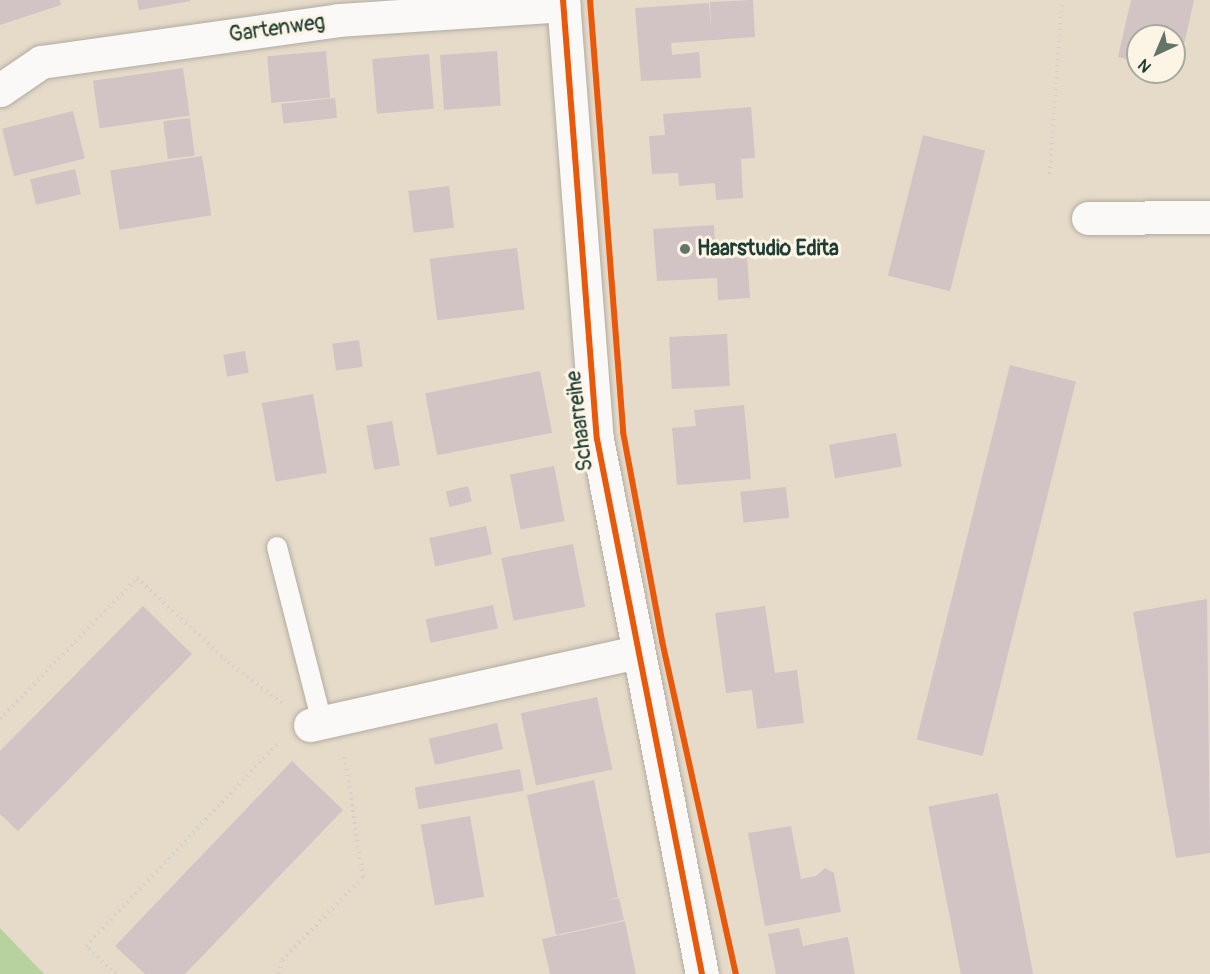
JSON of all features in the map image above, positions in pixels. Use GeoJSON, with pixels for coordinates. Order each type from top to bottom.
{"type":"FeatureCollection","features":[{"type":"Feature","properties":{"kind":"street","name":"Gartenweg"},"geometry":{"type":"LineString","coordinates":[[0,90],[41,62],[338,20],[563,3]]}},
{"type":"Feature","properties":{"kind":"street","name":"Schaarreihe"},"geometry":{"type":"LineString","coordinates":[[563,3],[597,439],[636,652],[702,974]]}},
{"type":"Feature","properties":{"kind":"street"},"geometry":{"type":"LineString","coordinates":[[1088,218],[1210,217]]}},
{"type":"Feature","properties":{"kind":"street"},"geometry":{"type":"LineString","coordinates":[[324,722],[636,652]]}},
{"type":"Feature","properties":{"kind":"lane"},"geometry":{"type":"LineString","coordinates":[[277,547],[324,722]]}},
{"type":"Feature","properties":{"kind":"path"},"geometry":{"type":"LineString","coordinates":[[1050,174],[1062,0]]}},
{"type":"Feature","properties":{"kind":"path"},"geometry":{"type":"LineString","coordinates":[[0,719],[137,578],[228,662],[324,722],[363,878],[282,960],[279,974]]}},
{"type":"Feature","properties":{"kind":"path"},"geometry":{"type":"LineString","coordinates":[[116,974],[86,946],[287,734],[324,722]]}},
{"type":"Feature","properties":{"kind":"green space"},"geometry":{"type":"Polygon","coordinates":[[[0,928],[44,974],[0,974],[0,928]]]}},
{"type":"Feature","properties":{"kind":"building"},"geometry":{"type":"Polygon","coordinates":[[[0,0],[60,0],[61,5],[0,25],[0,0]]]}},
{"type":"Feature","properties":{"kind":"building"},"geometry":{"type":"Polygon","coordinates":[[[137,0],[190,0],[191,1],[139,10],[137,0]]]}},
{"type":"Feature","properties":{"kind":"building"},"geometry":{"type":"Polygon","coordinates":[[[753,0],[755,37],[671,43],[672,55],[699,52],[701,78],[641,81],[635,8],[709,3],[711,29],[710,2],[753,0]]]}},
{"type":"Feature","properties":{"kind":"building"},"geometry":{"type":"Polygon","coordinates":[[[1131,0],[1194,0],[1186,36],[1186,24],[1126,24],[1126,59],[1118,57],[1131,0]]]}},
{"type":"Feature","properties":{"kind":"building"},"geometry":{"type":"Polygon","coordinates":[[[326,51],[330,98],[271,103],[267,56],[326,51]]]}},
{"type":"Feature","properties":{"kind":"building"},"geometry":{"type":"Polygon","coordinates":[[[497,51],[501,106],[444,110],[440,55],[497,51]]]}},
{"type":"Feature","properties":{"kind":"building"},"geometry":{"type":"Polygon","coordinates":[[[429,54],[434,109],[377,114],[372,59],[429,54]]]}},
{"type":"Feature","properties":{"kind":"building"},"geometry":{"type":"Polygon","coordinates":[[[183,68],[190,116],[100,128],[93,81],[183,68]]]}},
{"type":"Feature","properties":{"kind":"building"},"geometry":{"type":"Polygon","coordinates":[[[335,98],[337,118],[283,124],[281,104],[335,98]]]}},
{"type":"Feature","properties":{"kind":"building"},"geometry":{"type":"Polygon","coordinates":[[[751,107],[755,158],[741,159],[743,198],[716,200],[715,183],[679,186],[678,173],[652,174],[649,136],[665,135],[663,114],[751,107]]]}},
{"type":"Feature","properties":{"kind":"building"},"geometry":{"type":"Polygon","coordinates":[[[73,111],[85,159],[14,176],[2,129],[73,111]]]}},
{"type":"Feature","properties":{"kind":"building"},"geometry":{"type":"Polygon","coordinates":[[[190,118],[195,156],[168,159],[163,121],[190,118]]]}},
{"type":"Feature","properties":{"kind":"building"},"geometry":{"type":"Polygon","coordinates":[[[923,135],[985,150],[950,291],[888,276],[923,135]]]}},
{"type":"Feature","properties":{"kind":"building"},"geometry":{"type":"Polygon","coordinates":[[[202,156],[211,215],[120,230],[110,171],[202,156]]]}},
{"type":"Feature","properties":{"kind":"building"},"geometry":{"type":"Polygon","coordinates":[[[75,169],[81,194],[36,205],[30,179],[75,169]]]}},
{"type":"Feature","properties":{"kind":"building"},"geometry":{"type":"Polygon","coordinates":[[[449,186],[454,228],[413,233],[408,191],[449,186]]]}},
{"type":"Feature","properties":{"kind":"building"},"geometry":{"type":"Polygon","coordinates":[[[714,225],[716,259],[747,257],[750,298],[718,300],[717,278],[657,281],[653,229],[714,225]]]}},
{"type":"Feature","properties":{"kind":"building"},"geometry":{"type":"Polygon","coordinates":[[[517,248],[525,310],[437,320],[430,259],[517,248]]]}},
{"type":"Feature","properties":{"kind":"building"},"geometry":{"type":"Polygon","coordinates":[[[727,334],[730,386],[672,389],[669,337],[727,334]]]}},
{"type":"Feature","properties":{"kind":"building"},"geometry":{"type":"Polygon","coordinates":[[[359,340],[363,367],[336,370],[332,344],[359,340]]]}},
{"type":"Feature","properties":{"kind":"building"},"geometry":{"type":"Polygon","coordinates":[[[245,351],[249,373],[227,376],[223,355],[245,351]]]}},
{"type":"Feature","properties":{"kind":"building"},"geometry":{"type":"Polygon","coordinates":[[[1010,365],[1076,381],[983,756],[917,740],[1010,365]]]}},
{"type":"Feature","properties":{"kind":"building"},"geometry":{"type":"Polygon","coordinates":[[[540,371],[552,433],[437,455],[425,393],[540,371]]]}},
{"type":"Feature","properties":{"kind":"building"},"geometry":{"type":"Polygon","coordinates":[[[313,394],[327,473],[276,482],[262,403],[313,394]]]}},
{"type":"Feature","properties":{"kind":"building"},"geometry":{"type":"Polygon","coordinates":[[[744,405],[751,479],[677,485],[672,428],[696,426],[694,410],[744,405]]]}},
{"type":"Feature","properties":{"kind":"building"},"geometry":{"type":"Polygon","coordinates":[[[392,421],[400,465],[374,470],[366,426],[392,421]]]}},
{"type":"Feature","properties":{"kind":"building"},"geometry":{"type":"Polygon","coordinates":[[[896,433],[902,466],[835,478],[829,445],[896,433]]]}},
{"type":"Feature","properties":{"kind":"building"},"geometry":{"type":"Polygon","coordinates":[[[554,466],[565,521],[521,530],[510,475],[554,466]]]}},
{"type":"Feature","properties":{"kind":"building"},"geometry":{"type":"Polygon","coordinates":[[[468,486],[472,502],[450,507],[446,492],[468,486]]]}},
{"type":"Feature","properties":{"kind":"building"},"geometry":{"type":"Polygon","coordinates":[[[786,487],[789,518],[743,523],[740,492],[786,487]]]}},
{"type":"Feature","properties":{"kind":"building"},"geometry":{"type":"Polygon","coordinates":[[[486,526],[492,554],[435,566],[429,538],[486,526]]]}},
{"type":"Feature","properties":{"kind":"building"},"geometry":{"type":"Polygon","coordinates":[[[573,544],[585,607],[514,621],[501,558],[573,544]]]}},
{"type":"Feature","properties":{"kind":"building"},"geometry":{"type":"Polygon","coordinates":[[[1207,599],[1210,853],[1176,858],[1133,612],[1207,599]]]}},
{"type":"Feature","properties":{"kind":"building"},"geometry":{"type":"Polygon","coordinates":[[[493,605],[498,628],[430,643],[426,619],[493,605]]]}},
{"type":"Feature","properties":{"kind":"building"},"geometry":{"type":"Polygon","coordinates":[[[143,606],[192,654],[18,831],[0,814],[0,751],[143,606]]]}},
{"type":"Feature","properties":{"kind":"building"},"geometry":{"type":"Polygon","coordinates":[[[765,606],[775,673],[797,670],[804,723],[757,729],[752,690],[726,693],[715,613],[765,606]]]}},
{"type":"Feature","properties":{"kind":"building"},"geometry":{"type":"Polygon","coordinates":[[[597,697],[612,769],[536,786],[521,713],[597,697]]]}},
{"type":"Feature","properties":{"kind":"building"},"geometry":{"type":"Polygon","coordinates":[[[497,723],[503,749],[435,765],[429,739],[497,723]]]}},
{"type":"Feature","properties":{"kind":"building"},"geometry":{"type":"Polygon","coordinates":[[[292,761],[343,810],[185,974],[145,974],[115,946],[292,761]]]}},
{"type":"Feature","properties":{"kind":"building"},"geometry":{"type":"Polygon","coordinates":[[[520,769],[524,791],[418,809],[415,788],[520,769]]]}},
{"type":"Feature","properties":{"kind":"building"},"geometry":{"type":"Polygon","coordinates":[[[594,780],[618,897],[608,900],[619,898],[624,920],[556,935],[527,795],[594,780]]]}},
{"type":"Feature","properties":{"kind":"building"},"geometry":{"type":"Polygon","coordinates":[[[998,793],[1033,974],[961,974],[928,807],[998,793]]]}},
{"type":"Feature","properties":{"kind":"building"},"geometry":{"type":"Polygon","coordinates":[[[470,816],[484,897],[435,905],[421,825],[470,816]]]}},
{"type":"Feature","properties":{"kind":"building"},"geometry":{"type":"Polygon","coordinates":[[[791,826],[801,879],[816,876],[825,868],[834,873],[841,912],[765,926],[748,833],[791,826]]]}},
{"type":"Feature","properties":{"kind":"building"},"geometry":{"type":"Polygon","coordinates":[[[625,921],[636,974],[550,974],[542,939],[625,921]]]}},
{"type":"Feature","properties":{"kind":"building"},"geometry":{"type":"Polygon","coordinates":[[[799,928],[803,946],[848,937],[855,974],[776,974],[768,934],[799,928]]]}},
{"type":"Feature","properties":{"kind":"cycle path"},"geometry":{"type":"LineString","coordinates":[[563,0],[597,439],[702,974]]}},
{"type":"Feature","properties":{"kind":"cycle path"},"geometry":{"type":"LineString","coordinates":[[590,0],[623,432],[662,641],[736,974]]}},
{"type":"Feature","properties":{"kind":"place","name":"Haarstudio Edita"},"geometry":{"type":"Point","coordinates":[685,249]}}]}
